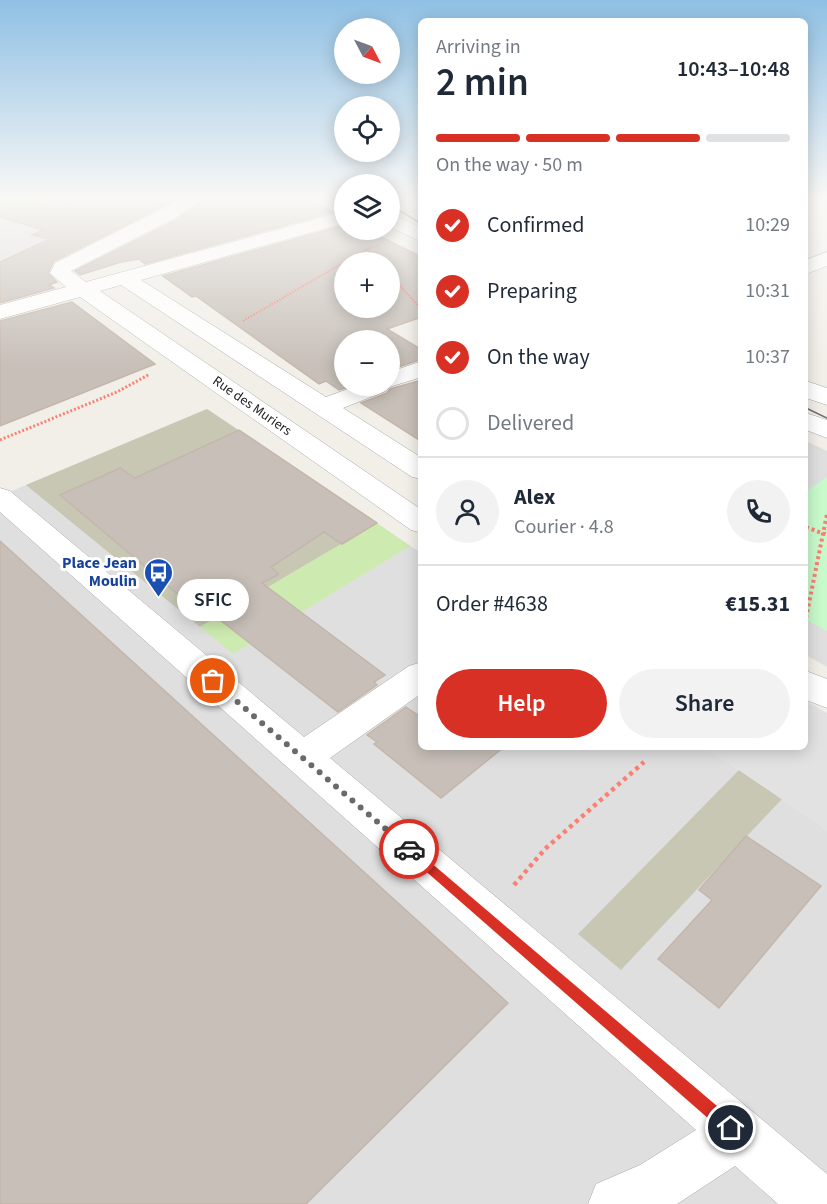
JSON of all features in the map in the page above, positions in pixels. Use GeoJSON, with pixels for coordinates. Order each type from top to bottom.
{"type":"FeatureCollection","features":[{"type":"Feature","properties":{"kind":"street","name":"Rue des Muriers"},"geometry":{"type":"LineString","coordinates":[[86,255],[62,267],[60,273],[418,521]]}},
{"type":"Feature","properties":{"kind":"street"},"geometry":{"type":"LineString","coordinates":[[0,312],[207,255]]}},
{"type":"Feature","properties":{"kind":"street"},"geometry":{"type":"LineString","coordinates":[[124,278],[418,468]]}},
{"type":"Feature","properties":{"kind":"street"},"geometry":{"type":"LineString","coordinates":[[400,376],[418,370]]}},
{"type":"Feature","properties":{"kind":"street"},"geometry":{"type":"LineString","coordinates":[[808,390],[827,397]]}},
{"type":"Feature","properties":{"kind":"street"},"geometry":{"type":"LineString","coordinates":[[324,407],[352,396]]}},
{"type":"Feature","properties":{"kind":"street"},"geometry":{"type":"LineString","coordinates":[[808,422],[827,430]]}},
{"type":"Feature","properties":{"kind":"street"},"geometry":{"type":"LineString","coordinates":[[0,497],[820,1204]]}},
{"type":"Feature","properties":{"kind":"street"},"geometry":{"type":"LineString","coordinates":[[303,757],[418,678]]}},
{"type":"Feature","properties":{"kind":"street"},"geometry":{"type":"LineString","coordinates":[[808,685],[827,695]]}},
{"type":"Feature","properties":{"kind":"street"},"geometry":{"type":"LineString","coordinates":[[616,1204],[659,1184],[714,1150],[731,1128]]}},
{"type":"Feature","properties":{"kind":"path"},"geometry":{"type":"LineString","coordinates":[[400,286],[418,306]]}},
{"type":"Feature","properties":{"kind":"path"},"geometry":{"type":"LineString","coordinates":[[808,609],[825,534],[827,514]]}},
{"type":"Feature","properties":{"kind":"path"},"geometry":{"type":"LineString","coordinates":[[808,528],[825,534]]}},
{"type":"Feature","properties":{"kind":"path"},"geometry":{"type":"LineString","coordinates":[[481,912],[518,881],[544,849],[644,762]]}},
{"type":"Feature","properties":{"kind":"shaded area"},"geometry":{"type":"Polygon","coordinates":[[[0,255],[55,255],[0,281],[0,255]]]}},
{"type":"Feature","properties":{"kind":"shaded area"},"geometry":{"type":"Polygon","coordinates":[[[207,409],[418,551],[418,750],[709,750],[827,830],[827,1204],[0,1204],[0,496],[207,409]]]}},
{"type":"Feature","properties":{"kind":"shaded area"},"geometry":{"type":"Polygon","coordinates":[[[207,409],[377,523],[200,627],[26,485],[207,409]]]}},
{"type":"Feature","properties":{"kind":"shaded area"},"geometry":{"type":"Polygon","coordinates":[[[808,442],[827,451],[827,667],[808,656],[808,442]]]}},
{"type":"Feature","properties":{"kind":"shaded area"},"geometry":{"type":"Polygon","coordinates":[[[808,702],[827,713],[827,830],[709,750],[808,750],[808,702]]]}},
{"type":"Feature","properties":{"kind":"shaded area"},"geometry":{"type":"Polygon","coordinates":[[[739,770],[782,799],[621,970],[578,934],[739,770]]]}},
{"type":"Feature","properties":{"kind":"green space"},"geometry":{"type":"Polygon","coordinates":[[[827,477],[827,631],[808,621],[808,490],[827,477]]]}},
{"type":"Feature","properties":{"kind":"green space"},"geometry":{"type":"Polygon","coordinates":[[[377,523],[410,546],[233,654],[200,627],[377,523]]]}},
{"type":"Feature","properties":{"kind":"building"},"geometry":{"type":"Polygon","coordinates":[[[15,255],[66,255],[54,261],[48,273],[57,282],[49,285],[54,288],[0,303],[0,262],[15,255]]]}},
{"type":"Feature","properties":{"kind":"building"},"geometry":{"type":"Polygon","coordinates":[[[106,255],[177,255],[145,264],[139,259],[121,262],[80,275],[75,271],[106,255]]]}},
{"type":"Feature","properties":{"kind":"building"},"geometry":{"type":"Polygon","coordinates":[[[237,255],[334,255],[334,318],[400,318],[400,255],[418,255],[418,318],[387,329],[389,330],[334,330],[334,387],[326,381],[319,384],[196,296],[192,297],[163,276],[237,255]]]}},
{"type":"Feature","properties":{"kind":"building"},"geometry":{"type":"Polygon","coordinates":[[[72,302],[155,364],[0,426],[0,321],[72,302]]]}},
{"type":"Feature","properties":{"kind":"building"},"geometry":{"type":"Polygon","coordinates":[[[400,337],[418,348],[418,360],[400,367],[400,337]]]}},
{"type":"Feature","properties":{"kind":"building"},"geometry":{"type":"Polygon","coordinates":[[[418,381],[418,439],[361,403],[379,396],[400,396],[400,386],[418,381]]]}},
{"type":"Feature","properties":{"kind":"building"},"geometry":{"type":"Polygon","coordinates":[[[239,430],[377,523],[342,544],[324,532],[271,567],[279,574],[262,583],[385,675],[374,682],[377,685],[338,712],[211,613],[205,617],[60,495],[120,468],[135,478],[239,430]]]}},
{"type":"Feature","properties":{"kind":"building"},"geometry":{"type":"Polygon","coordinates":[[[0,541],[508,1003],[306,1204],[0,1204],[0,541]]]}},
{"type":"Feature","properties":{"kind":"building"},"geometry":{"type":"Polygon","coordinates":[[[406,707],[418,715],[418,750],[500,750],[441,798],[374,744],[377,742],[367,735],[406,707]]]}},
{"type":"Feature","properties":{"kind":"building"},"geometry":{"type":"Polygon","coordinates":[[[746,836],[821,886],[719,1008],[658,959],[712,900],[699,890],[746,836]]]}},
{"type":"Feature","properties":{"kind":"tram line"},"geometry":{"type":"LineString","coordinates":[[808,409],[827,418]]}},
{"type":"Feature","properties":{"kind":"way so far"},"geometry":{"type":"LineString","coordinates":[[213,681],[409,849]]}},
{"type":"Feature","properties":{"kind":"place","name":"Place Jean Moulin"},"geometry":{"type":"Point","coordinates":[158,598]}},
{"type":"Feature","properties":{"kind":"place","name":"SFIC"},"geometry":{"type":"Point","coordinates":[213,681]}},
{"type":"Feature","properties":{"kind":"route"},"geometry":{"type":"LineString","coordinates":[[409,849],[731,1128]]}}]}
